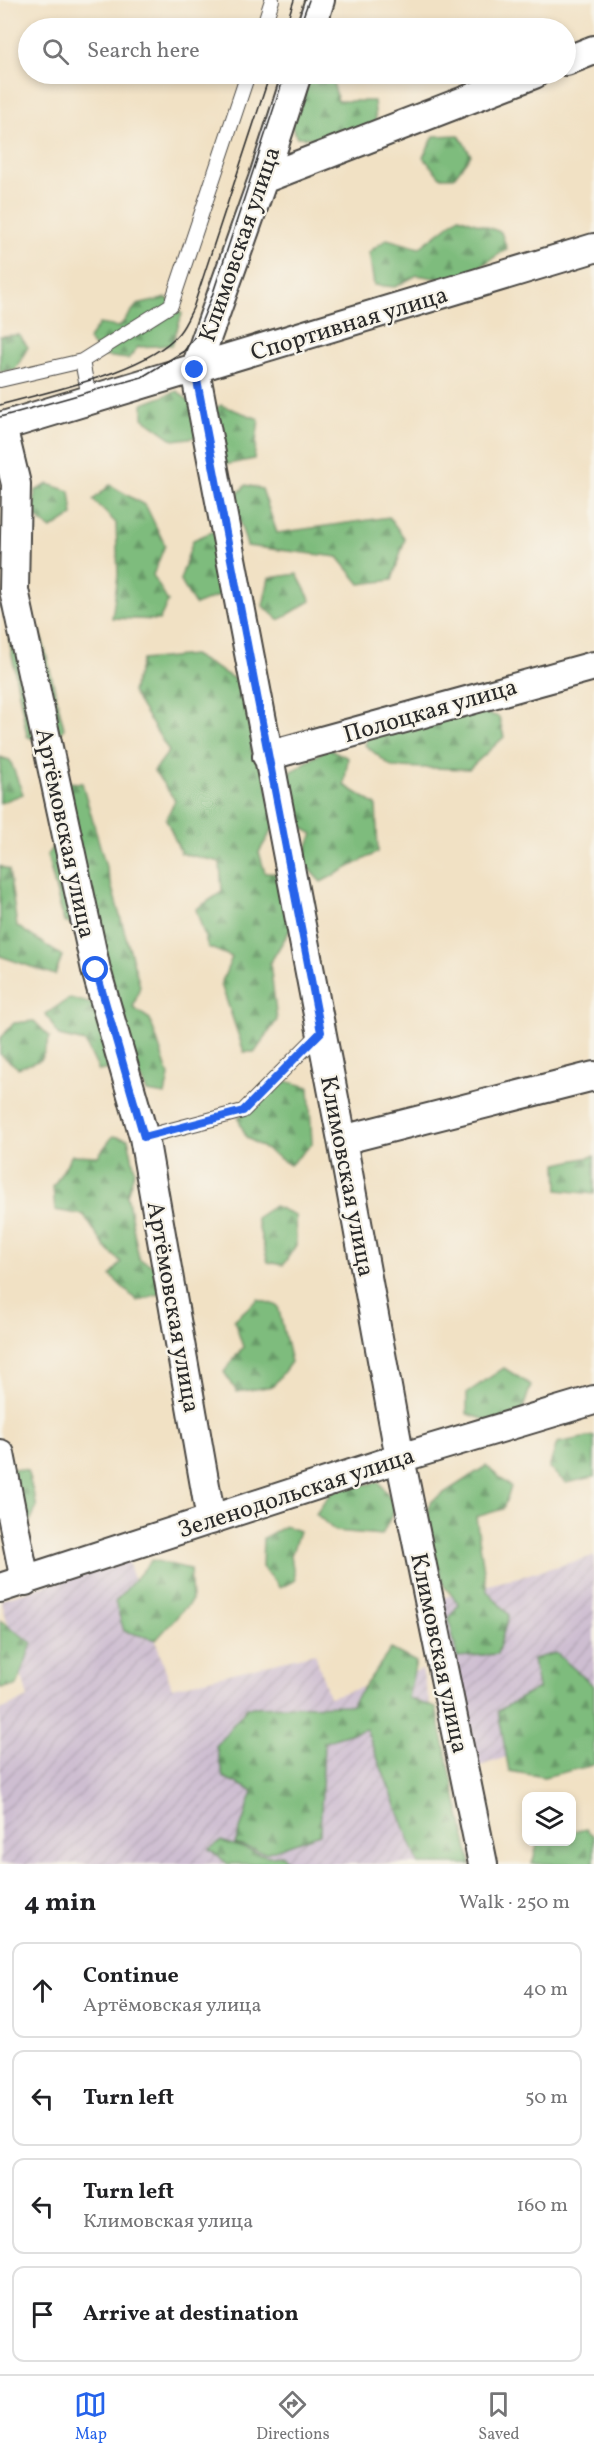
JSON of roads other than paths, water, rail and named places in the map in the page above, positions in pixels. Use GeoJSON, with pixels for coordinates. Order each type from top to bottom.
{"type":"FeatureCollection","features":[{"type":"Feature","properties":{"kind":"street"},"geometry":{"type":"LineString","coordinates":[[314,18],[320,0]]}},
{"type":"Feature","properties":{"kind":"street"},"geometry":{"type":"LineString","coordinates":[[576,57],[594,50]]}},
{"type":"Feature","properties":{"kind":"street","name":"Климовская улица"},"geometry":{"type":"LineString","coordinates":[[294,84],[263,179],[195,370],[342,1140],[400,1458],[483,1864]]}},
{"type":"Feature","properties":{"kind":"street"},"geometry":{"type":"LineString","coordinates":[[263,179],[508,84]]}},
{"type":"Feature","properties":{"kind":"street","name":"Спортивная улица"},"geometry":{"type":"LineString","coordinates":[[1,427],[594,249]]}},
{"type":"Feature","properties":{"kind":"street","name":"Артёмовская улица"},"geometry":{"type":"LineString","coordinates":[[1,427],[16,484],[14,590],[96,970],[144,1137],[211,1520]]}},
{"type":"Feature","properties":{"kind":"street","name":"Полоцкая улица"},"geometry":{"type":"LineString","coordinates":[[267,756],[594,666]]}},
{"type":"Feature","properties":{"kind":"street"},"geometry":{"type":"LineString","coordinates":[[342,1140],[594,1076]]}},
{"type":"Feature","properties":{"kind":"street","name":"Зеленодольская улица"},"geometry":{"type":"LineString","coordinates":[[12,1584],[400,1458],[594,1400]]}},
{"type":"Feature","properties":{"kind":"street"},"geometry":{"type":"LineString","coordinates":[[0,1454],[12,1584]]}},
{"type":"Feature","properties":{"kind":"lane"},"geometry":{"type":"LineString","coordinates":[[266,18],[272,0]]}},
{"type":"Feature","properties":{"kind":"lane"},"geometry":{"type":"LineString","coordinates":[[0,380],[82,361],[171,305],[245,84]]}},
{"type":"Feature","properties":{"kind":"lane"},"geometry":{"type":"LineString","coordinates":[[82,361],[88,392],[94,399]]}},
{"type":"Feature","properties":{"kind":"lane"},"geometry":{"type":"LineString","coordinates":[[144,1137],[243,1111],[321,1032]]}},
{"type":"Feature","properties":{"kind":"tram line"},"geometry":{"type":"LineString","coordinates":[[288,18],[294,0]]}},
{"type":"Feature","properties":{"kind":"tram line"},"geometry":{"type":"LineString","coordinates":[[303,18],[309,0]]}},
{"type":"Feature","properties":{"kind":"tram line"},"geometry":{"type":"LineString","coordinates":[[0,405],[121,369],[164,347],[179,333],[193,308],[267,84]]}},
{"type":"Feature","properties":{"kind":"tram line"},"geometry":{"type":"LineString","coordinates":[[0,417],[142,377],[184,351],[196,335],[212,296],[282,84]]}}]}
